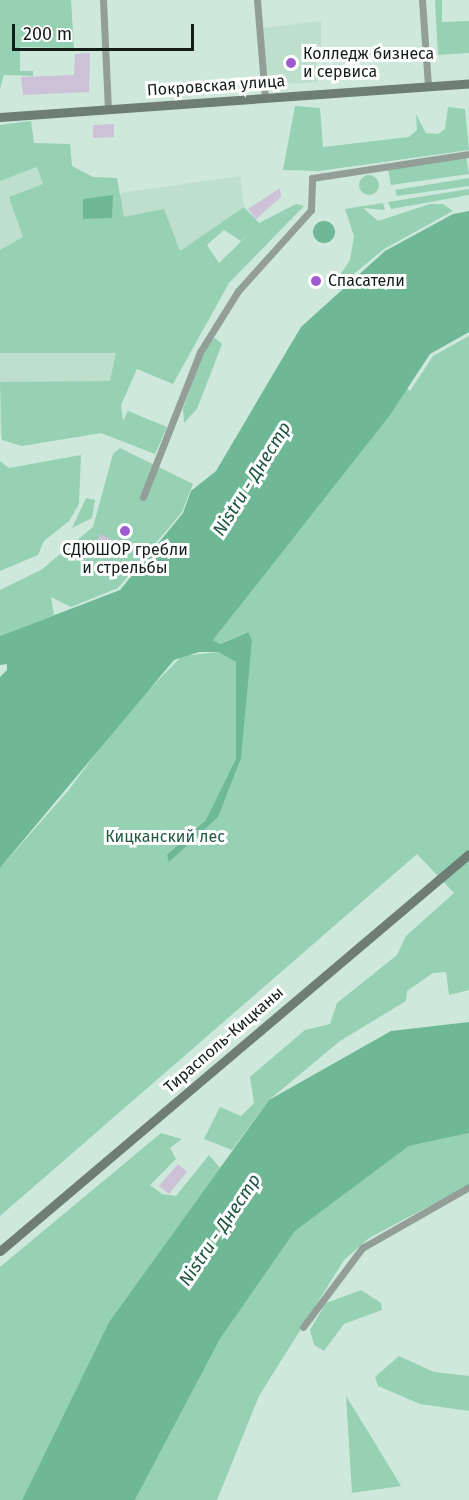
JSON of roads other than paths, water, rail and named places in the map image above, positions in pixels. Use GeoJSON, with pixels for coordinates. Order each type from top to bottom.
{"type":"FeatureCollection","features":[{"type":"Feature","properties":{"kind":"street"},"geometry":{"type":"LineString","coordinates":[[103,0],[108,109]]}},
{"type":"Feature","properties":{"kind":"street"},"geometry":{"type":"LineString","coordinates":[[257,0],[265,98]]}},
{"type":"Feature","properties":{"kind":"street"},"geometry":{"type":"LineString","coordinates":[[422,0],[428,86]]}},
{"type":"Feature","properties":{"kind":"street","name":"Покровская улица"},"geometry":{"type":"LineString","coordinates":[[0,117],[469,83]]}},
{"type":"Feature","properties":{"kind":"street"},"geometry":{"type":"LineString","coordinates":[[143,497],[200,352],[238,291],[311,210],[312,177],[469,154]]}},
{"type":"Feature","properties":{"kind":"street","name":"Тирасполь-Кицканы"},"geometry":{"type":"LineString","coordinates":[[0,1251],[469,854]]}},
{"type":"Feature","properties":{"kind":"street"},"geometry":{"type":"LineString","coordinates":[[303,1327],[362,1248],[469,1187]]}},
{"type":"Feature","properties":{"kind":"water"},"geometry":{"type":"Polygon","coordinates":[[[113,195],[112,218],[83,219],[83,199],[113,195]]]}},
{"type":"Feature","properties":{"kind":"water","name":"Nistru - Днестр"},"geometry":{"type":"Polygon","coordinates":[[[469,211],[469,332],[430,354],[390,415],[213,640],[220,644],[248,632],[252,640],[241,758],[218,817],[169,862],[167,855],[206,820],[236,759],[236,662],[218,652],[199,652],[174,660],[0,868],[0,677],[7,670],[7,664],[0,665],[0,636],[120,590],[183,513],[191,491],[216,471],[301,327],[385,251],[453,214],[469,211]]]}},
{"type":"Feature","properties":{"kind":"water"},"geometry":{"type":"Polygon","coordinates":[[[324,221],[332,224],[335,232],[332,240],[324,243],[316,240],[313,232],[316,224],[324,221]]]}},
{"type":"Feature","properties":{"kind":"water","name":"Nistru - Днестр"},"geometry":{"type":"Polygon","coordinates":[[[469,1022],[469,1133],[409,1146],[295,1231],[220,1339],[135,1500],[22,1500],[109,1322],[269,1100],[391,1031],[469,1022]]]}},
{"type":"Feature","properties":{"kind":"place","name":"Колледж бизнеса и сервиса"},"geometry":{"type":"Point","coordinates":[291,63]}},
{"type":"Feature","properties":{"kind":"place","name":"Спасатели"},"geometry":{"type":"Point","coordinates":[316,281]}},
{"type":"Feature","properties":{"kind":"place","name":"СДЮШОР гребли и стрельбы"},"geometry":{"type":"Point","coordinates":[125,531]}},
{"type":"Feature","properties":{"kind":"park label","name":"Кицканский лес"},"geometry":{"type":"Point","coordinates":[165,837]}}]}
